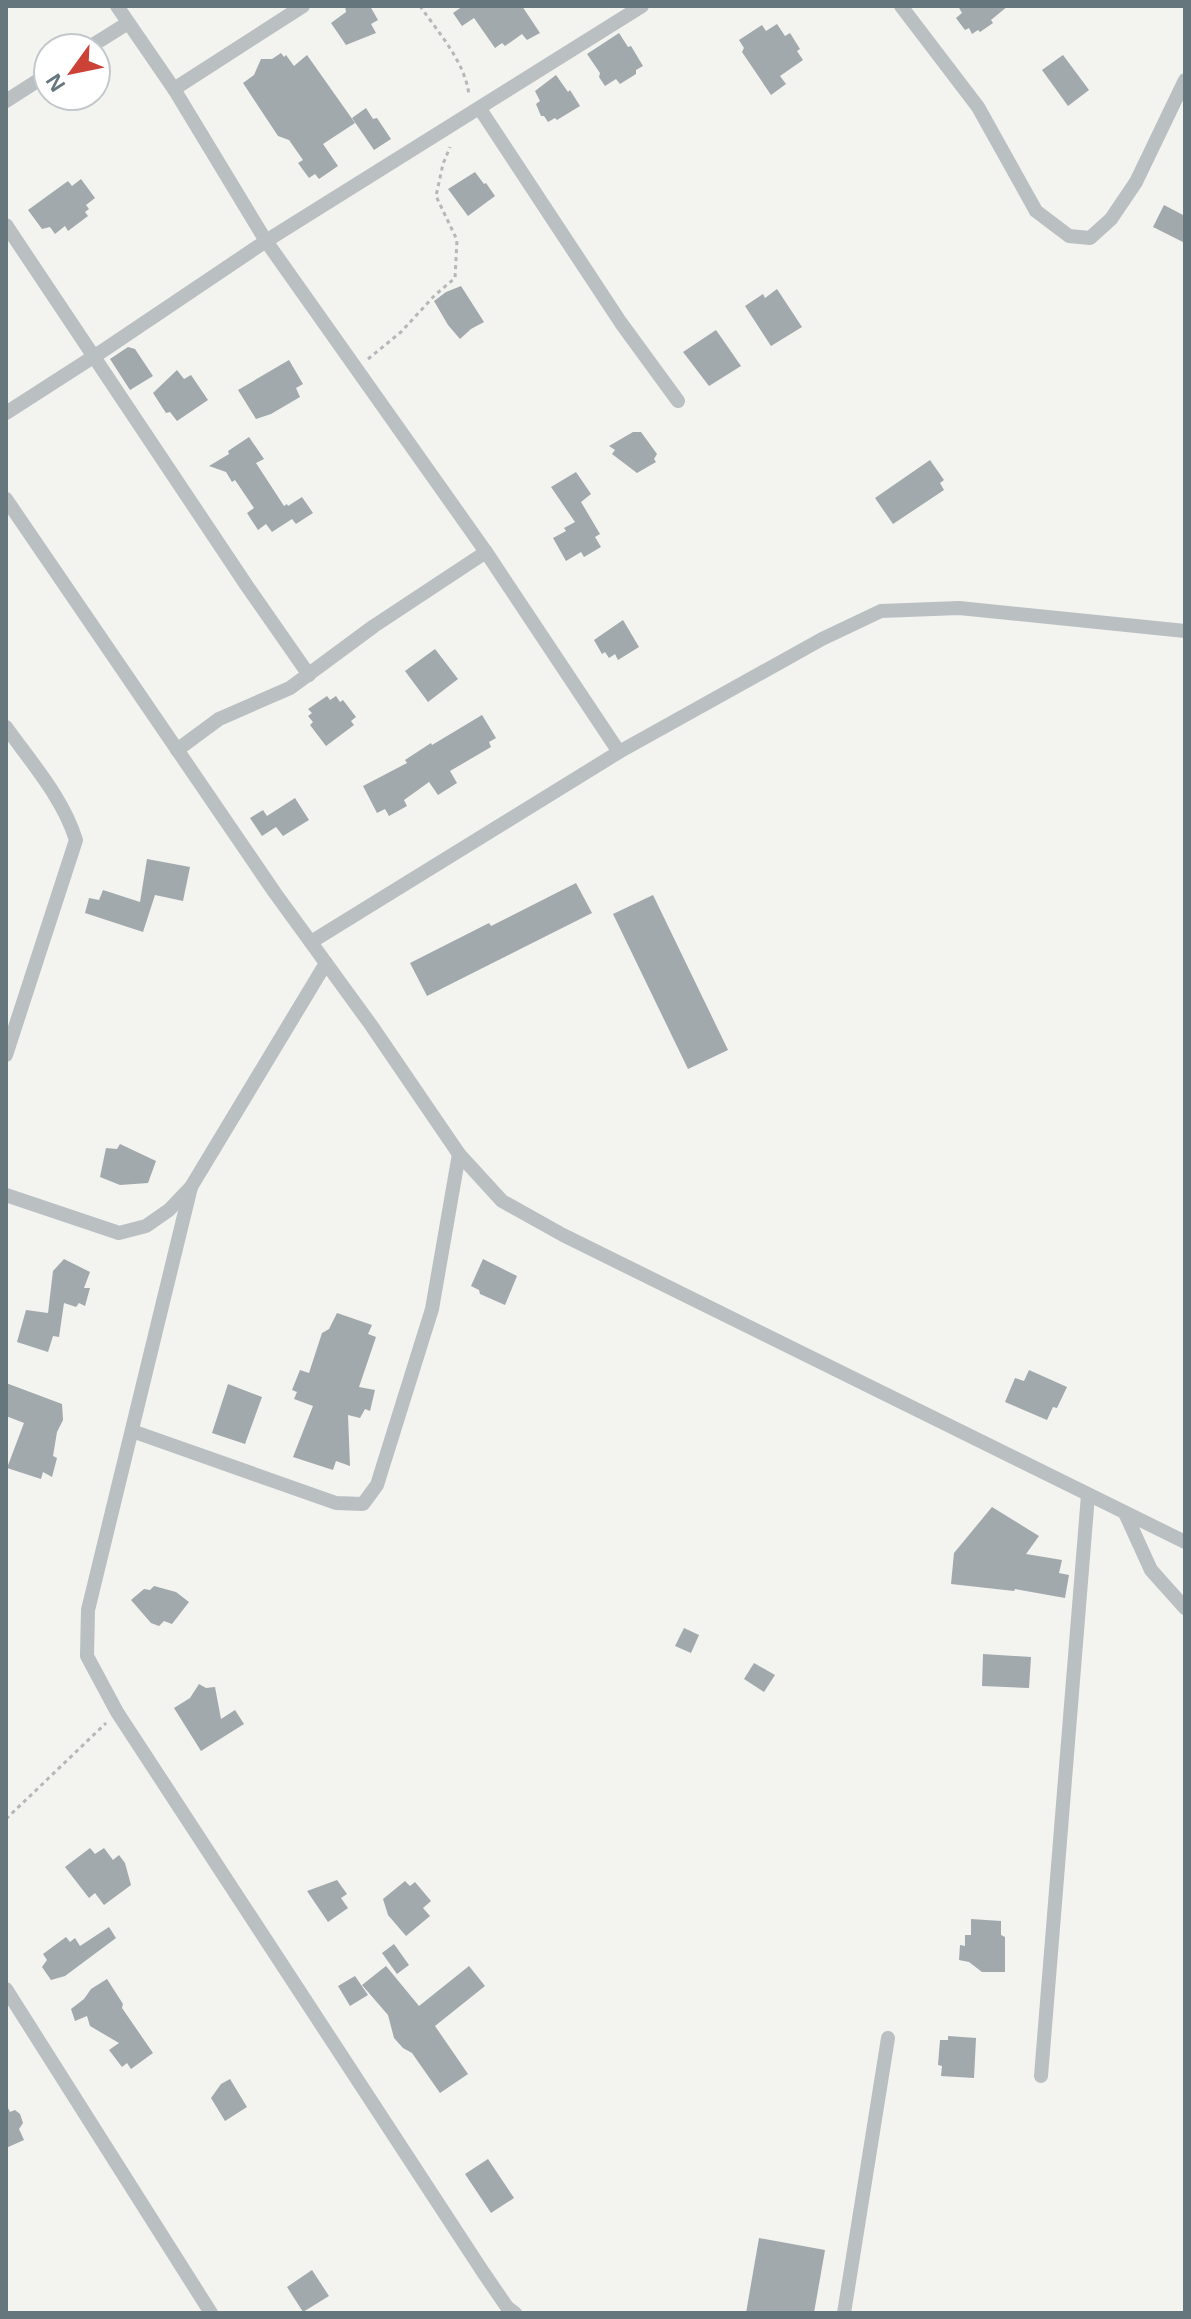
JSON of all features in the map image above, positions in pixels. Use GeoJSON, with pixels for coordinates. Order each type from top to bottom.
{"type":"FeatureCollection","features":[{"type":"Feature","properties":{"kind":"street"},"geometry":{"type":"LineString","coordinates":[[117,6],[174,89],[266,241],[486,552],[619,752]]}},
{"type":"Feature","properties":{"kind":"street"},"geometry":{"type":"LineString","coordinates":[[174,89],[303,6]]}},
{"type":"Feature","properties":{"kind":"street"},"geometry":{"type":"LineString","coordinates":[[6,413],[266,241],[642,6]]}},
{"type":"Feature","properties":{"kind":"street"},"geometry":{"type":"LineString","coordinates":[[901,6],[978,107],[1036,211],[1069,236],[1090,238],[1111,219],[1136,182],[1185,80]]}},
{"type":"Feature","properties":{"kind":"street"},"geometry":{"type":"LineString","coordinates":[[112,33],[128,23]]}},
{"type":"Feature","properties":{"kind":"street"},"geometry":{"type":"LineString","coordinates":[[6,101],[32,84]]}},
{"type":"Feature","properties":{"kind":"street"},"geometry":{"type":"LineString","coordinates":[[480,109],[621,323],[678,401]]}},
{"type":"Feature","properties":{"kind":"street"},"geometry":{"type":"LineString","coordinates":[[6,225],[309,675]]}},
{"type":"Feature","properties":{"kind":"street"},"geometry":{"type":"LineString","coordinates":[[6,499],[459,1154],[502,1201],[563,1235],[1185,1542]]}},
{"type":"Feature","properties":{"kind":"street"},"geometry":{"type":"LineString","coordinates":[[177,750],[219,719],[290,688],[374,626],[486,552]]}},
{"type":"Feature","properties":{"kind":"street"},"geometry":{"type":"LineString","coordinates":[[311,942],[619,752],[822,639],[881,611],[959,608],[1185,631]]}},
{"type":"Feature","properties":{"kind":"street"},"geometry":{"type":"LineString","coordinates":[[6,727],[45,781],[71,824],[76,840],[6,1055]]}},
{"type":"Feature","properties":{"kind":"street"},"geometry":{"type":"LineString","coordinates":[[6,1195],[119,1233],[146,1226],[169,1210],[191,1187],[326,963]]}},
{"type":"Feature","properties":{"kind":"street"},"geometry":{"type":"LineString","coordinates":[[132,1431],[336,1503],[363,1504],[377,1485],[432,1309],[459,1154]]}},
{"type":"Feature","properties":{"kind":"street"},"geometry":{"type":"LineString","coordinates":[[191,1187],[88,1610],[87,1656],[117,1712],[483,2272],[507,2307],[515,2313]]}},
{"type":"Feature","properties":{"kind":"street"},"geometry":{"type":"LineString","coordinates":[[1041,2076],[1088,1495]]}},
{"type":"Feature","properties":{"kind":"street"},"geometry":{"type":"LineString","coordinates":[[1125,1513],[1151,1570],[1185,1608]]}},
{"type":"Feature","properties":{"kind":"street"},"geometry":{"type":"LineString","coordinates":[[6,1989],[211,2313]]}},
{"type":"Feature","properties":{"kind":"street"},"geometry":{"type":"LineString","coordinates":[[844,2313],[888,2038]]}},
{"type":"Feature","properties":{"kind":"path"},"geometry":{"type":"LineString","coordinates":[[356,369],[401,332],[455,278],[457,240],[436,196],[443,164],[470,106],[468,83],[451,51],[420,6]]}},
{"type":"Feature","properties":{"kind":"path"},"geometry":{"type":"LineString","coordinates":[[6,1819],[117,1712]]}},
{"type":"Feature","properties":{"kind":"building"},"geometry":{"type":"Polygon","coordinates":[[[345,6],[370,6],[378,20],[371,24],[376,33],[346,45],[331,23],[346,12],[345,6]]]}},
{"type":"Feature","properties":{"kind":"building"},"geometry":{"type":"Polygon","coordinates":[[[463,6],[522,6],[540,33],[527,40],[522,34],[505,46],[502,43],[495,48],[474,18],[462,26],[453,13],[463,6]]]}},
{"type":"Feature","properties":{"kind":"building"},"geometry":{"type":"Polygon","coordinates":[[[958,6],[1008,6],[991,20],[993,23],[972,34],[956,18],[962,13],[958,6]]]}},
{"type":"Feature","properties":{"kind":"building"},"geometry":{"type":"Polygon","coordinates":[[[777,24],[785,36],[790,33],[803,60],[780,76],[786,84],[771,95],[742,52],[744,48],[739,40],[762,25],[766,31],[777,24]]]}},
{"type":"Feature","properties":{"kind":"building"},"geometry":{"type":"Polygon","coordinates":[[[619,33],[643,66],[620,84],[616,79],[605,86],[587,54],[619,33]]]}},
{"type":"Feature","properties":{"kind":"building"},"geometry":{"type":"Polygon","coordinates":[[[281,53],[294,66],[307,55],[355,123],[323,144],[338,166],[319,179],[315,174],[309,178],[298,163],[303,160],[289,140],[278,136],[243,83],[254,75],[261,59],[272,59],[281,53]]]}},
{"type":"Feature","properties":{"kind":"building"},"geometry":{"type":"Polygon","coordinates":[[[1063,55],[1089,90],[1068,106],[1042,70],[1063,55]]]}},
{"type":"Feature","properties":{"kind":"building"},"geometry":{"type":"Polygon","coordinates":[[[556,75],[580,106],[548,122],[541,116],[536,104],[540,101],[535,91],[556,75]]]}},
{"type":"Feature","properties":{"kind":"building"},"geometry":{"type":"Polygon","coordinates":[[[366,108],[391,139],[374,150],[352,118],[366,108]]]}},
{"type":"Feature","properties":{"kind":"building"},"geometry":{"type":"Polygon","coordinates":[[[475,172],[495,196],[468,216],[448,189],[475,172]]]}},
{"type":"Feature","properties":{"kind":"building"},"geometry":{"type":"Polygon","coordinates":[[[81,179],[95,198],[86,205],[88,216],[68,231],[65,226],[55,234],[50,227],[42,229],[28,210],[68,181],[72,186],[81,179]]]}},
{"type":"Feature","properties":{"kind":"building"},"geometry":{"type":"Polygon","coordinates":[[[1164,205],[1185,216],[1185,243],[1153,227],[1164,205]]]}},
{"type":"Feature","properties":{"kind":"building"},"geometry":{"type":"Polygon","coordinates":[[[461,286],[484,322],[460,339],[434,301],[461,286]]]}},
{"type":"Feature","properties":{"kind":"building"},"geometry":{"type":"Polygon","coordinates":[[[777,289],[802,327],[771,346],[745,306],[777,289]]]}},
{"type":"Feature","properties":{"kind":"building"},"geometry":{"type":"Polygon","coordinates":[[[716,330],[741,366],[709,386],[683,352],[716,330]]]}},
{"type":"Feature","properties":{"kind":"building"},"geometry":{"type":"Polygon","coordinates":[[[128,347],[135,349],[153,376],[130,390],[110,359],[128,347]]]}},
{"type":"Feature","properties":{"kind":"building"},"geometry":{"type":"Polygon","coordinates":[[[289,360],[303,384],[296,388],[300,397],[256,419],[238,390],[289,360]]]}},
{"type":"Feature","properties":{"kind":"building"},"geometry":{"type":"Polygon","coordinates":[[[177,370],[184,379],[191,375],[208,400],[177,421],[170,412],[166,413],[153,393],[177,370]]]}},
{"type":"Feature","properties":{"kind":"building"},"geometry":{"type":"Polygon","coordinates":[[[633,432],[641,432],[657,454],[656,462],[637,473],[612,454],[615,450],[609,446],[633,432]]]}},
{"type":"Feature","properties":{"kind":"building"},"geometry":{"type":"Polygon","coordinates":[[[249,437],[264,459],[256,463],[284,506],[302,497],[313,513],[296,524],[292,519],[272,532],[266,524],[258,530],[247,513],[254,508],[235,480],[232,482],[226,472],[209,466],[249,437]]]}},
{"type":"Feature","properties":{"kind":"building"},"geometry":{"type":"Polygon","coordinates":[[[930,460],[944,480],[940,483],[944,490],[893,524],[875,498],[930,460]]]}},
{"type":"Feature","properties":{"kind":"building"},"geometry":{"type":"Polygon","coordinates":[[[576,472],[591,494],[581,502],[600,534],[595,537],[601,547],[584,557],[581,552],[566,561],[553,538],[575,522],[551,487],[576,472]]]}},
{"type":"Feature","properties":{"kind":"building"},"geometry":{"type":"Polygon","coordinates":[[[623,620],[639,647],[618,660],[615,654],[609,658],[605,652],[602,654],[594,640],[623,620]]]}},
{"type":"Feature","properties":{"kind":"building"},"geometry":{"type":"Polygon","coordinates":[[[435,649],[458,679],[428,702],[405,671],[435,649]]]}},
{"type":"Feature","properties":{"kind":"building"},"geometry":{"type":"Polygon","coordinates":[[[327,696],[330,700],[336,696],[340,702],[343,700],[356,717],[351,721],[354,725],[326,746],[310,725],[313,722],[308,716],[312,713],[308,709],[327,696]]]}},
{"type":"Feature","properties":{"kind":"building"},"geometry":{"type":"Polygon","coordinates":[[[482,715],[496,738],[489,742],[491,747],[450,771],[457,783],[438,795],[429,782],[404,800],[407,806],[389,816],[385,809],[377,813],[363,786],[407,763],[405,760],[431,743],[482,715]]]}},
{"type":"Feature","properties":{"kind":"building"},"geometry":{"type":"Polygon","coordinates":[[[295,798],[309,820],[283,836],[276,827],[262,836],[250,818],[263,810],[267,816],[295,798]]]}},
{"type":"Feature","properties":{"kind":"building"},"geometry":{"type":"Polygon","coordinates":[[[147,859],[190,867],[183,901],[155,895],[143,932],[85,913],[89,898],[99,900],[103,890],[140,902],[147,859]]]}},
{"type":"Feature","properties":{"kind":"building"},"geometry":{"type":"Polygon","coordinates":[[[576,883],[592,913],[427,996],[410,963],[576,883]]]}},
{"type":"Feature","properties":{"kind":"building"},"geometry":{"type":"Polygon","coordinates":[[[653,895],[728,1050],[688,1069],[613,914],[653,895]]]}},
{"type":"Feature","properties":{"kind":"building"},"geometry":{"type":"Polygon","coordinates":[[[120,1144],[156,1161],[148,1183],[120,1185],[100,1177],[106,1148],[117,1149],[120,1144]]]}},
{"type":"Feature","properties":{"kind":"building"},"geometry":{"type":"Polygon","coordinates":[[[64,1259],[90,1272],[84,1288],[90,1288],[85,1306],[64,1303],[59,1337],[53,1336],[48,1352],[17,1342],[26,1310],[48,1313],[53,1271],[64,1259]]]}},
{"type":"Feature","properties":{"kind":"building"},"geometry":{"type":"Polygon","coordinates":[[[483,1259],[517,1276],[505,1305],[480,1294],[471,1286],[483,1259]]]}},
{"type":"Feature","properties":{"kind":"building"},"geometry":{"type":"Polygon","coordinates":[[[337,1313],[372,1325],[368,1334],[376,1337],[359,1387],[375,1390],[370,1411],[365,1409],[360,1418],[348,1415],[350,1466],[336,1461],[333,1470],[293,1457],[313,1406],[294,1399],[297,1392],[292,1390],[300,1370],[309,1373],[322,1333],[329,1329],[337,1313]]]}},
{"type":"Feature","properties":{"kind":"building"},"geometry":{"type":"Polygon","coordinates":[[[1029,1370],[1067,1387],[1047,1420],[1005,1402],[1015,1378],[1024,1381],[1029,1370]]]}},
{"type":"Feature","properties":{"kind":"building"},"geometry":{"type":"Polygon","coordinates":[[[6,1383],[62,1404],[63,1420],[57,1432],[53,1456],[57,1458],[52,1477],[43,1472],[41,1479],[7,1468],[24,1423],[6,1416],[6,1383]]]}},
{"type":"Feature","properties":{"kind":"building"},"geometry":{"type":"Polygon","coordinates":[[[228,1384],[262,1397],[245,1444],[212,1433],[228,1384]]]}},
{"type":"Feature","properties":{"kind":"building"},"geometry":{"type":"Polygon","coordinates":[[[992,1507],[1039,1536],[1026,1554],[1062,1560],[1059,1573],[1069,1575],[1065,1598],[1015,1589],[951,1584],[954,1553],[992,1507]]]}},
{"type":"Feature","properties":{"kind":"building"},"geometry":{"type":"Polygon","coordinates":[[[154,1586],[176,1592],[189,1602],[172,1624],[164,1621],[159,1626],[151,1623],[131,1600],[144,1589],[150,1590],[154,1586]]]}},
{"type":"Feature","properties":{"kind":"building"},"geometry":{"type":"Polygon","coordinates":[[[684,1628],[699,1635],[691,1653],[675,1646],[684,1628]]]}},
{"type":"Feature","properties":{"kind":"building"},"geometry":{"type":"Polygon","coordinates":[[[983,1654],[1031,1657],[1029,1688],[982,1686],[983,1654]]]}},
{"type":"Feature","properties":{"kind":"building"},"geometry":{"type":"Polygon","coordinates":[[[754,1663],[775,1675],[764,1692],[744,1679],[754,1663]]]}},
{"type":"Feature","properties":{"kind":"building"},"geometry":{"type":"Polygon","coordinates":[[[199,1684],[206,1688],[215,1687],[221,1719],[235,1710],[244,1724],[201,1751],[174,1708],[190,1698],[199,1684]]]}},
{"type":"Feature","properties":{"kind":"building"},"geometry":{"type":"Polygon","coordinates":[[[90,1848],[95,1854],[104,1848],[113,1860],[119,1855],[125,1863],[131,1885],[104,1905],[95,1893],[89,1898],[65,1867],[90,1848]]]}},
{"type":"Feature","properties":{"kind":"building"},"geometry":{"type":"Polygon","coordinates":[[[337,1880],[347,1894],[341,1898],[348,1908],[328,1922],[307,1891],[337,1880]]]}},
{"type":"Feature","properties":{"kind":"building"},"geometry":{"type":"Polygon","coordinates":[[[405,1881],[410,1886],[415,1882],[431,1901],[423,1908],[430,1916],[406,1936],[388,1915],[383,1899],[405,1881]]]}},
{"type":"Feature","properties":{"kind":"building"},"geometry":{"type":"Polygon","coordinates":[[[971,1919],[1001,1921],[1001,1935],[1005,1937],[1005,1972],[982,1972],[969,1962],[959,1960],[960,1945],[965,1946],[965,1935],[971,1935],[971,1919]]]}},
{"type":"Feature","properties":{"kind":"building"},"geometry":{"type":"Polygon","coordinates":[[[109,1927],[116,1938],[65,1976],[51,1980],[42,1967],[47,1960],[43,1954],[66,1937],[70,1942],[75,1938],[80,1946],[109,1927]]]}},
{"type":"Feature","properties":{"kind":"building"},"geometry":{"type":"Polygon","coordinates":[[[394,1944],[409,1965],[397,1974],[382,1953],[394,1944]]]}},
{"type":"Feature","properties":{"kind":"building"},"geometry":{"type":"Polygon","coordinates":[[[386,1966],[419,2006],[469,1966],[485,1986],[435,2026],[468,2074],[440,2093],[412,2053],[394,2038],[388,2015],[362,1985],[386,1966]]]}},
{"type":"Feature","properties":{"kind":"building"},"geometry":{"type":"Polygon","coordinates":[[[355,1976],[368,1995],[350,2006],[338,1986],[355,1976]]]}},
{"type":"Feature","properties":{"kind":"building"},"geometry":{"type":"Polygon","coordinates":[[[107,1979],[123,2004],[122,2008],[153,2053],[131,2069],[127,2063],[122,2067],[109,2050],[119,2043],[90,2026],[87,2016],[75,2021],[71,2009],[91,1989],[107,1979]]]}},
{"type":"Feature","properties":{"kind":"building"},"geometry":{"type":"Polygon","coordinates":[[[948,2036],[976,2038],[974,2078],[941,2076],[942,2066],[938,2065],[940,2040],[948,2040],[948,2036]]]}},
{"type":"Feature","properties":{"kind":"building"},"geometry":{"type":"Polygon","coordinates":[[[230,2079],[247,2107],[225,2121],[211,2098],[221,2084],[230,2079]]]}},
{"type":"Feature","properties":{"kind":"building"},"geometry":{"type":"Polygon","coordinates":[[[6,2104],[10,2112],[15,2110],[20,2114],[23,2123],[19,2129],[24,2140],[6,2148],[6,2104]]]}},
{"type":"Feature","properties":{"kind":"building"},"geometry":{"type":"Polygon","coordinates":[[[488,2159],[514,2198],[491,2213],[465,2174],[488,2159]]]}},
{"type":"Feature","properties":{"kind":"building"},"geometry":{"type":"Polygon","coordinates":[[[759,2238],[825,2250],[814,2313],[746,2313],[759,2238]]]}},
{"type":"Feature","properties":{"kind":"building"},"geometry":{"type":"Polygon","coordinates":[[[312,2270],[329,2296],[303,2312],[287,2287],[312,2270]]]}}]}
